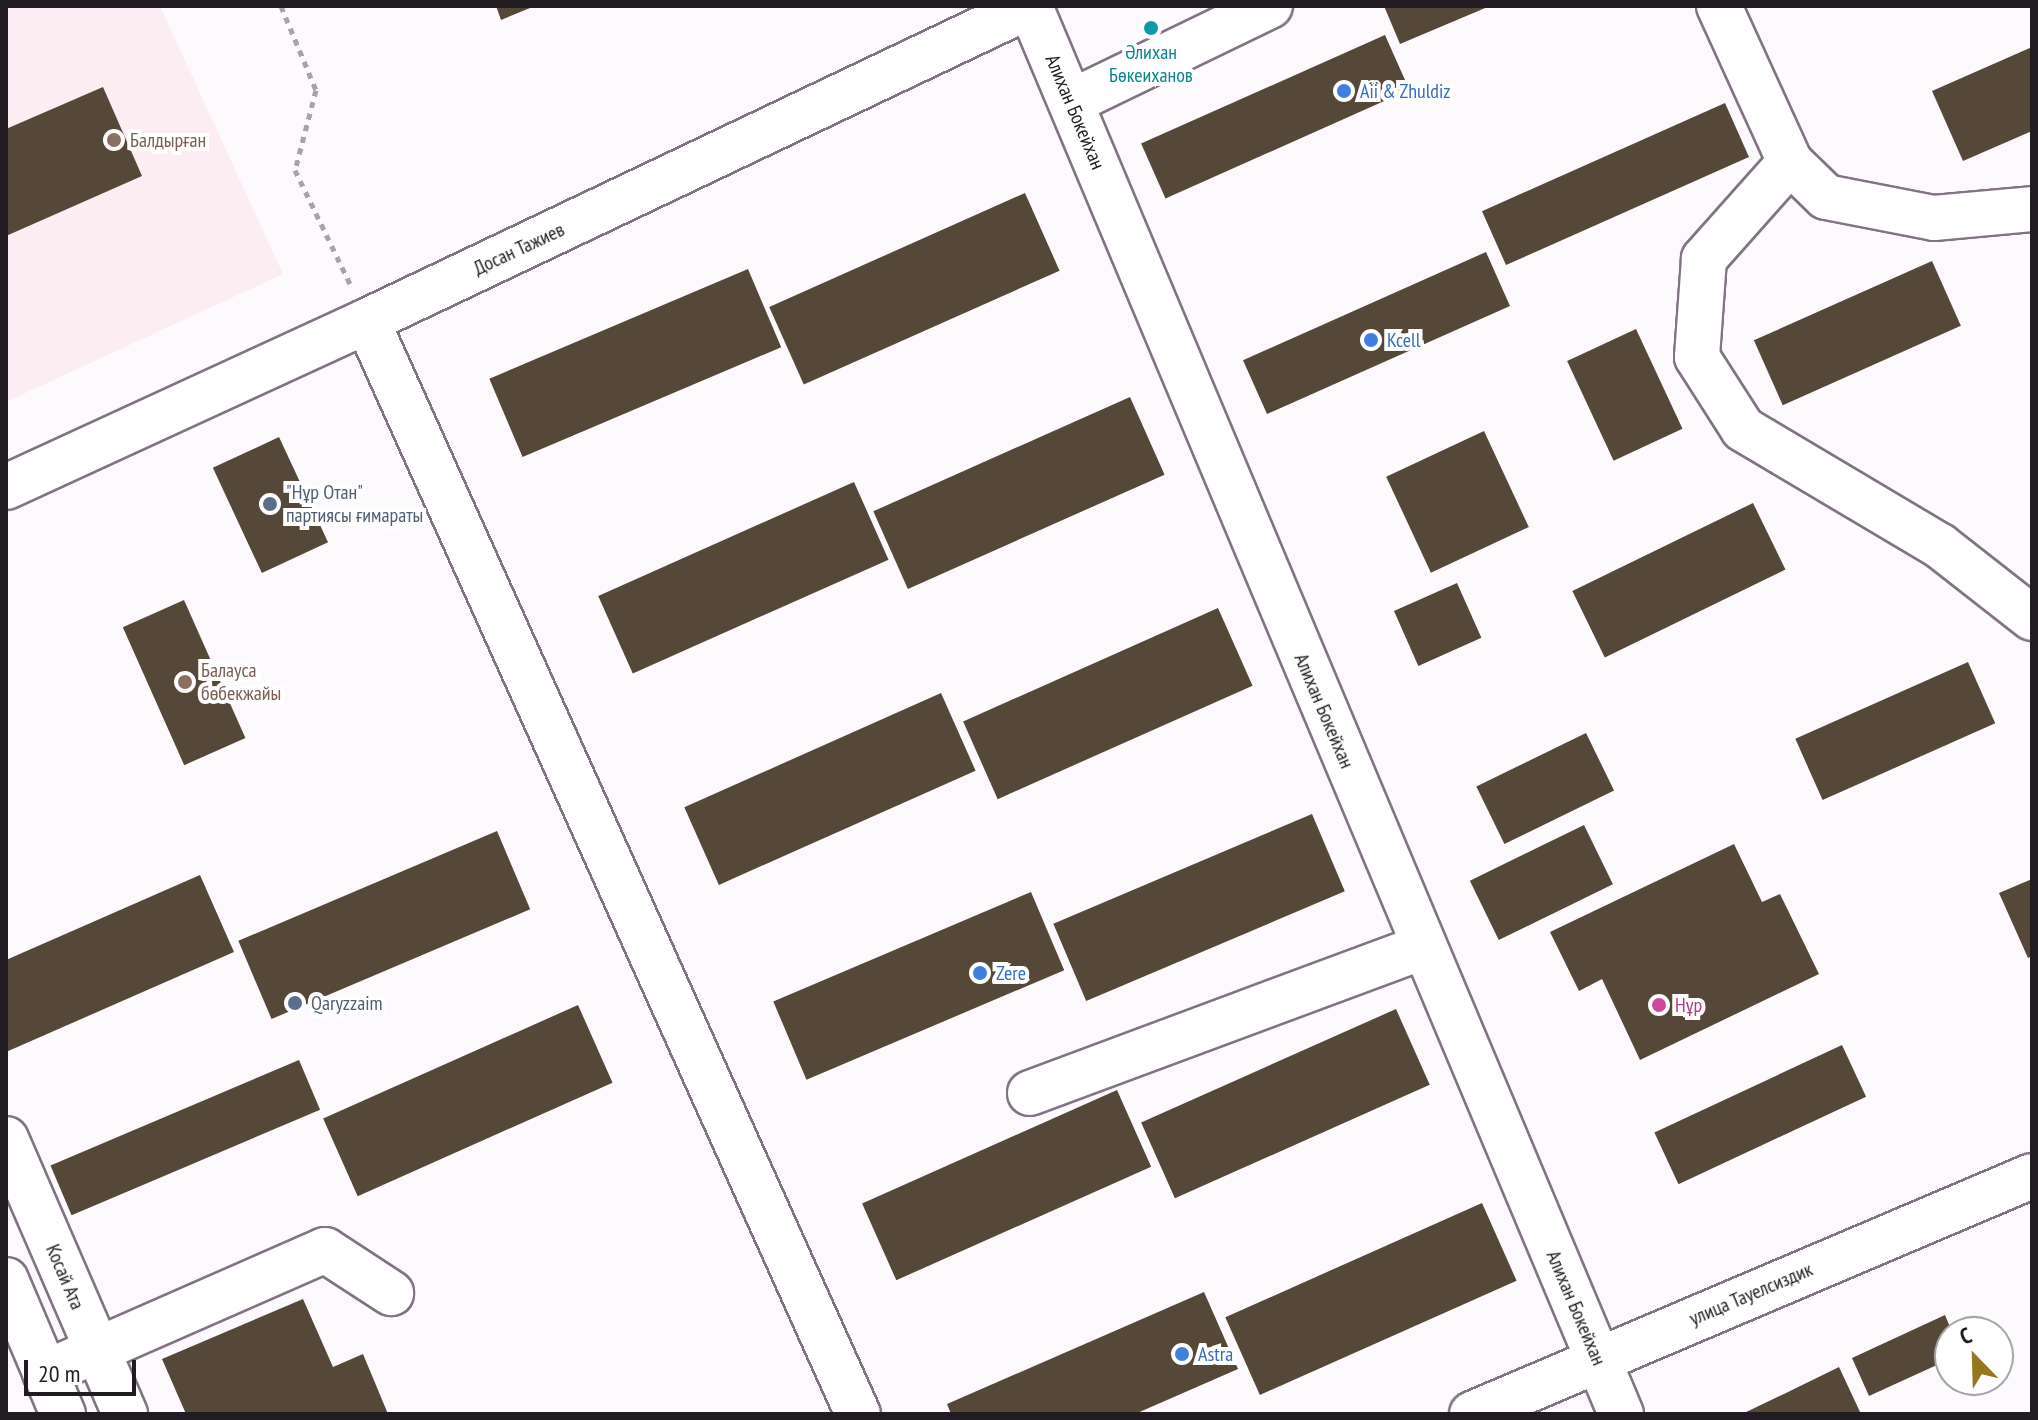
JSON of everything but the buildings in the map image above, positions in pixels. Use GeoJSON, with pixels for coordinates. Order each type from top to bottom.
{"type":"FeatureCollection","features":[{"type":"Feature","properties":{"kind":"street","name":"Досан Тажиев"},"geometry":{"type":"LineString","coordinates":[[6,487],[367,321],[1030,6]]}},
{"type":"Feature","properties":{"kind":"street","name":"Алихан Бокейхан"},"geometry":{"type":"LineString","coordinates":[[1030,6],[1422,947],[1621,1414]]}},
{"type":"Feature","properties":{"kind":"street"},"geometry":{"type":"LineString","coordinates":[[1071,102],[1270,6]]}},
{"type":"Feature","properties":{"kind":"street"},"geometry":{"type":"LineString","coordinates":[[1719,6],[1790,162],[1826,197],[1934,218],[2032,209]]}},
{"type":"Feature","properties":{"kind":"street"},"geometry":{"type":"LineString","coordinates":[[1790,162],[1704,259],[1697,357],[1743,429],[1940,546],[2032,618]]}},
{"type":"Feature","properties":{"kind":"street"},"geometry":{"type":"LineString","coordinates":[[367,321],[858,1414]]}},
{"type":"Feature","properties":{"kind":"street"},"geometry":{"type":"LineString","coordinates":[[1030,1093],[1422,947]]}},
{"type":"Feature","properties":{"kind":"street","name":"Косай Ата"},"geometry":{"type":"LineString","coordinates":[[6,1139],[125,1414]]}},
{"type":"Feature","properties":{"kind":"street","name":"улица Тауелсиздик"},"geometry":{"type":"LineString","coordinates":[[1472,1414],[2032,1176]]}},
{"type":"Feature","properties":{"kind":"street"},"geometry":{"type":"LineString","coordinates":[[45,1373],[325,1250],[391,1293]]}},
{"type":"Feature","properties":{"kind":"street"},"geometry":{"type":"LineString","coordinates":[[6,1280],[63,1414]]}},
{"type":"Feature","properties":{"kind":"path"},"geometry":{"type":"LineString","coordinates":[[281,6],[316,90],[295,170],[367,321]]}},
{"type":"Feature","properties":{"kind":"shaded area","name":"Балдырған"},"geometry":{"type":"Polygon","coordinates":[[[6,6],[160,6],[283,274],[6,402],[6,6]]]}},
{"type":"Feature","properties":{"kind":"place","name":"Әлихан Бөкеиханов"},"geometry":{"type":"Point","coordinates":[1151,28]}},
{"type":"Feature","properties":{"kind":"place","name":"Aii & Zhuldiz"},"geometry":{"type":"Point","coordinates":[1344,91]}},
{"type":"Feature","properties":{"kind":"place","name":"Балдырған"},"geometry":{"type":"Point","coordinates":[114,140]}},
{"type":"Feature","properties":{"kind":"place","name":"Kcell"},"geometry":{"type":"Point","coordinates":[1371,340]}},
{"type":"Feature","properties":{"kind":"place","name":"\"Нұр Отан\" партиясы ғимараты"},"geometry":{"type":"Point","coordinates":[270,504]}},
{"type":"Feature","properties":{"kind":"place","name":"Балауса бөбекжайы"},"geometry":{"type":"Point","coordinates":[185,682]}},
{"type":"Feature","properties":{"kind":"place","name":"Zere"},"geometry":{"type":"Point","coordinates":[980,973]}},
{"type":"Feature","properties":{"kind":"place","name":"Qaryzzaim"},"geometry":{"type":"Point","coordinates":[295,1003]}},
{"type":"Feature","properties":{"kind":"place","name":"Нұр"},"geometry":{"type":"Point","coordinates":[1659,1005]}},
{"type":"Feature","properties":{"kind":"place","name":"Astra"},"geometry":{"type":"Point","coordinates":[1182,1354]}}]}
